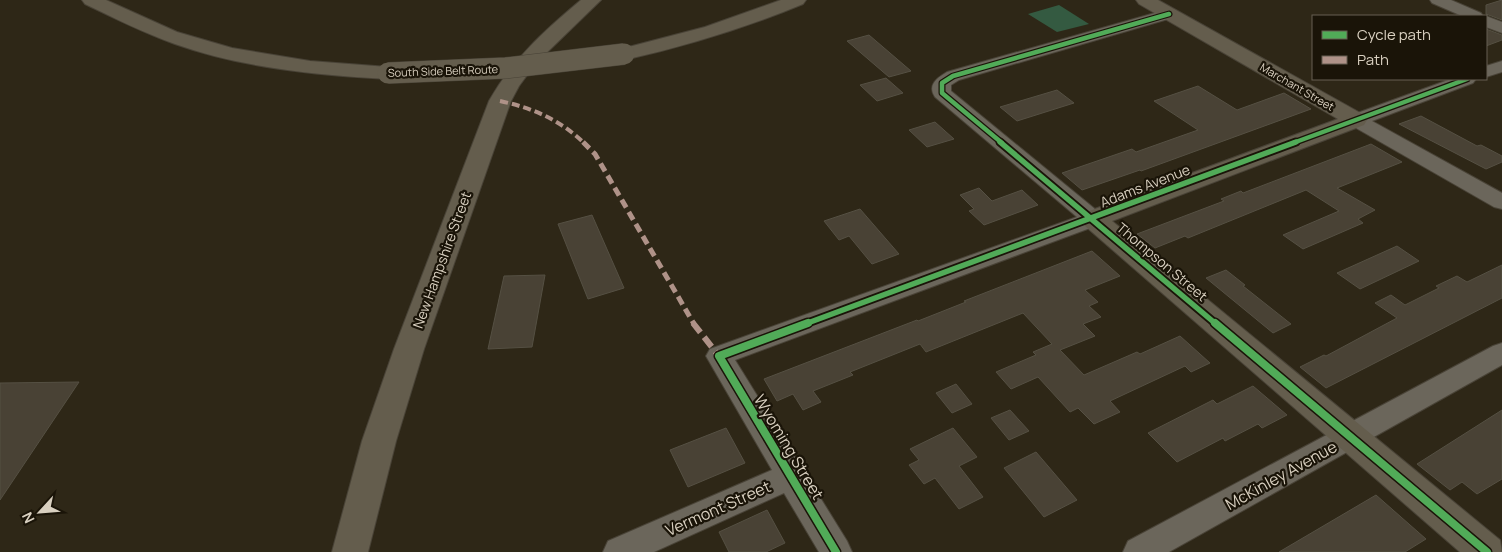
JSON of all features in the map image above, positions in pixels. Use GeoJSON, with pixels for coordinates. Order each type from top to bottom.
{"type":"FeatureCollection","features":[{"type":"Feature","properties":{"kind":"street","name":"South Side Belt Route"},"geometry":{"type":"LineString","coordinates":[[91,0],[182,40],[246,56],[341,71],[388,73],[522,68],[624,54],[710,33],[751,20],[797,0]]}},
{"type":"Feature","properties":{"kind":"street","name":"New Hampshire Street"},"geometry":{"type":"LineString","coordinates":[[350,552],[379,441],[409,349],[500,101],[507,87],[530,55],[592,0]]}},
{"type":"Feature","properties":{"kind":"street","name":"Marchant Street"},"geometry":{"type":"LineString","coordinates":[[1145,0],[1502,202]]}},
{"type":"Feature","properties":{"kind":"street"},"geometry":{"type":"LineString","coordinates":[[1438,0],[1473,15]]}},
{"type":"Feature","properties":{"kind":"street","name":"Thompson Street"},"geometry":{"type":"LineString","coordinates":[[1169,14],[952,76],[942,83],[942,93],[1487,552]]}},
{"type":"Feature","properties":{"kind":"street"},"geometry":{"type":"LineString","coordinates":[[1487,21],[1502,28]]}},
{"type":"Feature","properties":{"kind":"street"},"geometry":{"type":"LineString","coordinates":[[1487,72],[1502,66]]}},
{"type":"Feature","properties":{"kind":"street","name":"Adams Avenue"},"geometry":{"type":"LineString","coordinates":[[719,356],[1464,80]]}},
{"type":"Feature","properties":{"kind":"street","name":"McKinley Avenue"},"geometry":{"type":"LineString","coordinates":[[1139,552],[1502,352]]}},
{"type":"Feature","properties":{"kind":"street","name":"Wyoming Street"},"geometry":{"type":"LineString","coordinates":[[719,356],[836,552]]}},
{"type":"Feature","properties":{"kind":"street","name":"Vermont Street"},"geometry":{"type":"LineString","coordinates":[[619,552],[790,476]]}},
{"type":"Feature","properties":{"kind":"green space"},"geometry":{"type":"Polygon","coordinates":[[[1059,5],[1089,24],[1057,32],[1028,14],[1059,5]]]}},
{"type":"Feature","properties":{"kind":"building"},"geometry":{"type":"Polygon","coordinates":[[[1502,0],[1502,20],[1486,14],[1486,5],[1502,0]]]}},
{"type":"Feature","properties":{"kind":"building"},"geometry":{"type":"Polygon","coordinates":[[[1487,29],[1502,35],[1502,40],[1487,46],[1487,29]]]}},
{"type":"Feature","properties":{"kind":"building"},"geometry":{"type":"Polygon","coordinates":[[[869,35],[911,71],[889,77],[847,41],[869,35]]]}},
{"type":"Feature","properties":{"kind":"building"},"geometry":{"type":"Polygon","coordinates":[[[886,78],[903,93],[877,101],[860,85],[886,78]]]}},
{"type":"Feature","properties":{"kind":"building"},"geometry":{"type":"Polygon","coordinates":[[[1198,86],[1237,110],[1284,93],[1311,109],[1141,171],[1082,190],[1062,173],[1132,149],[1136,152],[1198,130],[1154,101],[1198,86]]]}},
{"type":"Feature","properties":{"kind":"building"},"geometry":{"type":"Polygon","coordinates":[[[1057,90],[1074,103],[1017,121],[1000,107],[1057,90]]]}},
{"type":"Feature","properties":{"kind":"building"},"geometry":{"type":"Polygon","coordinates":[[[1421,116],[1477,146],[1481,145],[1502,156],[1502,162],[1486,169],[1399,124],[1421,116]]]}},
{"type":"Feature","properties":{"kind":"building"},"geometry":{"type":"Polygon","coordinates":[[[935,122],[954,139],[927,147],[909,130],[935,122]]]}},
{"type":"Feature","properties":{"kind":"building"},"geometry":{"type":"Polygon","coordinates":[[[1371,144],[1402,162],[1337,188],[1375,210],[1358,219],[1363,223],[1303,249],[1283,235],[1339,211],[1306,190],[1188,238],[1185,236],[1155,248],[1137,234],[1224,201],[1221,199],[1241,191],[1243,193],[1371,144]]]}},
{"type":"Feature","properties":{"kind":"building"},"geometry":{"type":"Polygon","coordinates":[[[979,188],[992,201],[1022,190],[1038,205],[984,225],[969,211],[974,209],[960,195],[979,188]]]}},
{"type":"Feature","properties":{"kind":"building"},"geometry":{"type":"Polygon","coordinates":[[[860,209],[899,254],[872,264],[849,236],[839,240],[824,221],[860,209]]]}},
{"type":"Feature","properties":{"kind":"building"},"geometry":{"type":"Polygon","coordinates":[[[592,215],[624,288],[588,299],[558,224],[592,215]]]}},
{"type":"Feature","properties":{"kind":"building"},"geometry":{"type":"Polygon","coordinates":[[[1397,246],[1419,261],[1360,289],[1337,273],[1397,246]]]}},
{"type":"Feature","properties":{"kind":"building"},"geometry":{"type":"Polygon","coordinates":[[[1092,251],[1120,276],[1085,290],[1098,302],[1089,306],[1101,317],[1083,324],[1095,336],[1060,350],[1084,375],[1137,352],[1140,354],[1180,336],[1210,363],[1191,372],[1185,366],[1110,401],[1120,412],[1094,424],[1078,408],[1070,412],[1038,377],[1011,389],[996,372],[1036,355],[1033,352],[1052,344],[1023,313],[926,352],[920,344],[850,372],[853,375],[813,391],[821,402],[803,410],[793,394],[777,401],[764,379],[918,321],[1092,251]]]}},
{"type":"Feature","properties":{"kind":"building"},"geometry":{"type":"Polygon","coordinates":[[[1502,265],[1502,298],[1326,388],[1300,367],[1324,355],[1326,356],[1397,318],[1375,303],[1391,295],[1405,305],[1439,288],[1436,286],[1457,276],[1467,282],[1502,265]]]}},
{"type":"Feature","properties":{"kind":"building"},"geometry":{"type":"Polygon","coordinates":[[[1226,270],[1291,324],[1273,333],[1206,278],[1226,270]]]}},
{"type":"Feature","properties":{"kind":"building"},"geometry":{"type":"Polygon","coordinates":[[[545,275],[532,347],[488,349],[504,276],[545,275]]]}},
{"type":"Feature","properties":{"kind":"building"},"geometry":{"type":"Polygon","coordinates":[[[79,382],[0,500],[0,383],[79,382]]]}},
{"type":"Feature","properties":{"kind":"building"},"geometry":{"type":"Polygon","coordinates":[[[956,384],[972,404],[952,413],[936,393],[956,384]]]}},
{"type":"Feature","properties":{"kind":"building"},"geometry":{"type":"Polygon","coordinates":[[[1253,386],[1287,415],[1262,428],[1258,424],[1225,441],[1223,438],[1177,462],[1148,433],[1213,400],[1217,404],[1253,386]]]}},
{"type":"Feature","properties":{"kind":"building"},"geometry":{"type":"Polygon","coordinates":[[[1010,410],[1029,431],[1009,440],[991,418],[1010,410]]]}},
{"type":"Feature","properties":{"kind":"building"},"geometry":{"type":"Polygon","coordinates":[[[1502,410],[1502,479],[1477,494],[1462,482],[1450,490],[1417,464],[1502,410]]]}},
{"type":"Feature","properties":{"kind":"building"},"geometry":{"type":"Polygon","coordinates":[[[726,428],[745,463],[688,487],[670,450],[726,428]]]}},
{"type":"Feature","properties":{"kind":"building"},"geometry":{"type":"Polygon","coordinates":[[[953,428],[977,457],[959,466],[983,497],[959,509],[935,478],[924,484],[909,465],[919,460],[910,449],[953,428]]]}},
{"type":"Feature","properties":{"kind":"building"},"geometry":{"type":"Polygon","coordinates":[[[1036,452],[1077,500],[1044,517],[1004,468],[1036,452]]]}},
{"type":"Feature","properties":{"kind":"building"},"geometry":{"type":"Polygon","coordinates":[[[1376,495],[1426,539],[1405,552],[1279,552],[1376,495]]]}},
{"type":"Feature","properties":{"kind":"building"},"geometry":{"type":"Polygon","coordinates":[[[767,510],[785,543],[766,552],[729,552],[719,532],[767,510]]]}},
{"type":"Feature","properties":{"kind":"marked path"},"geometry":{"type":"LineString","coordinates":[[500,101],[527,107],[570,130],[595,154],[696,328],[719,356]]}},
{"type":"Feature","properties":{"kind":"cycle path"},"geometry":{"type":"LineString","coordinates":[[1169,14],[953,76],[942,83],[942,93],[1487,552]]}},
{"type":"Feature","properties":{"kind":"cycle path"},"geometry":{"type":"LineString","coordinates":[[836,552],[719,356],[1464,80]]}}]}
